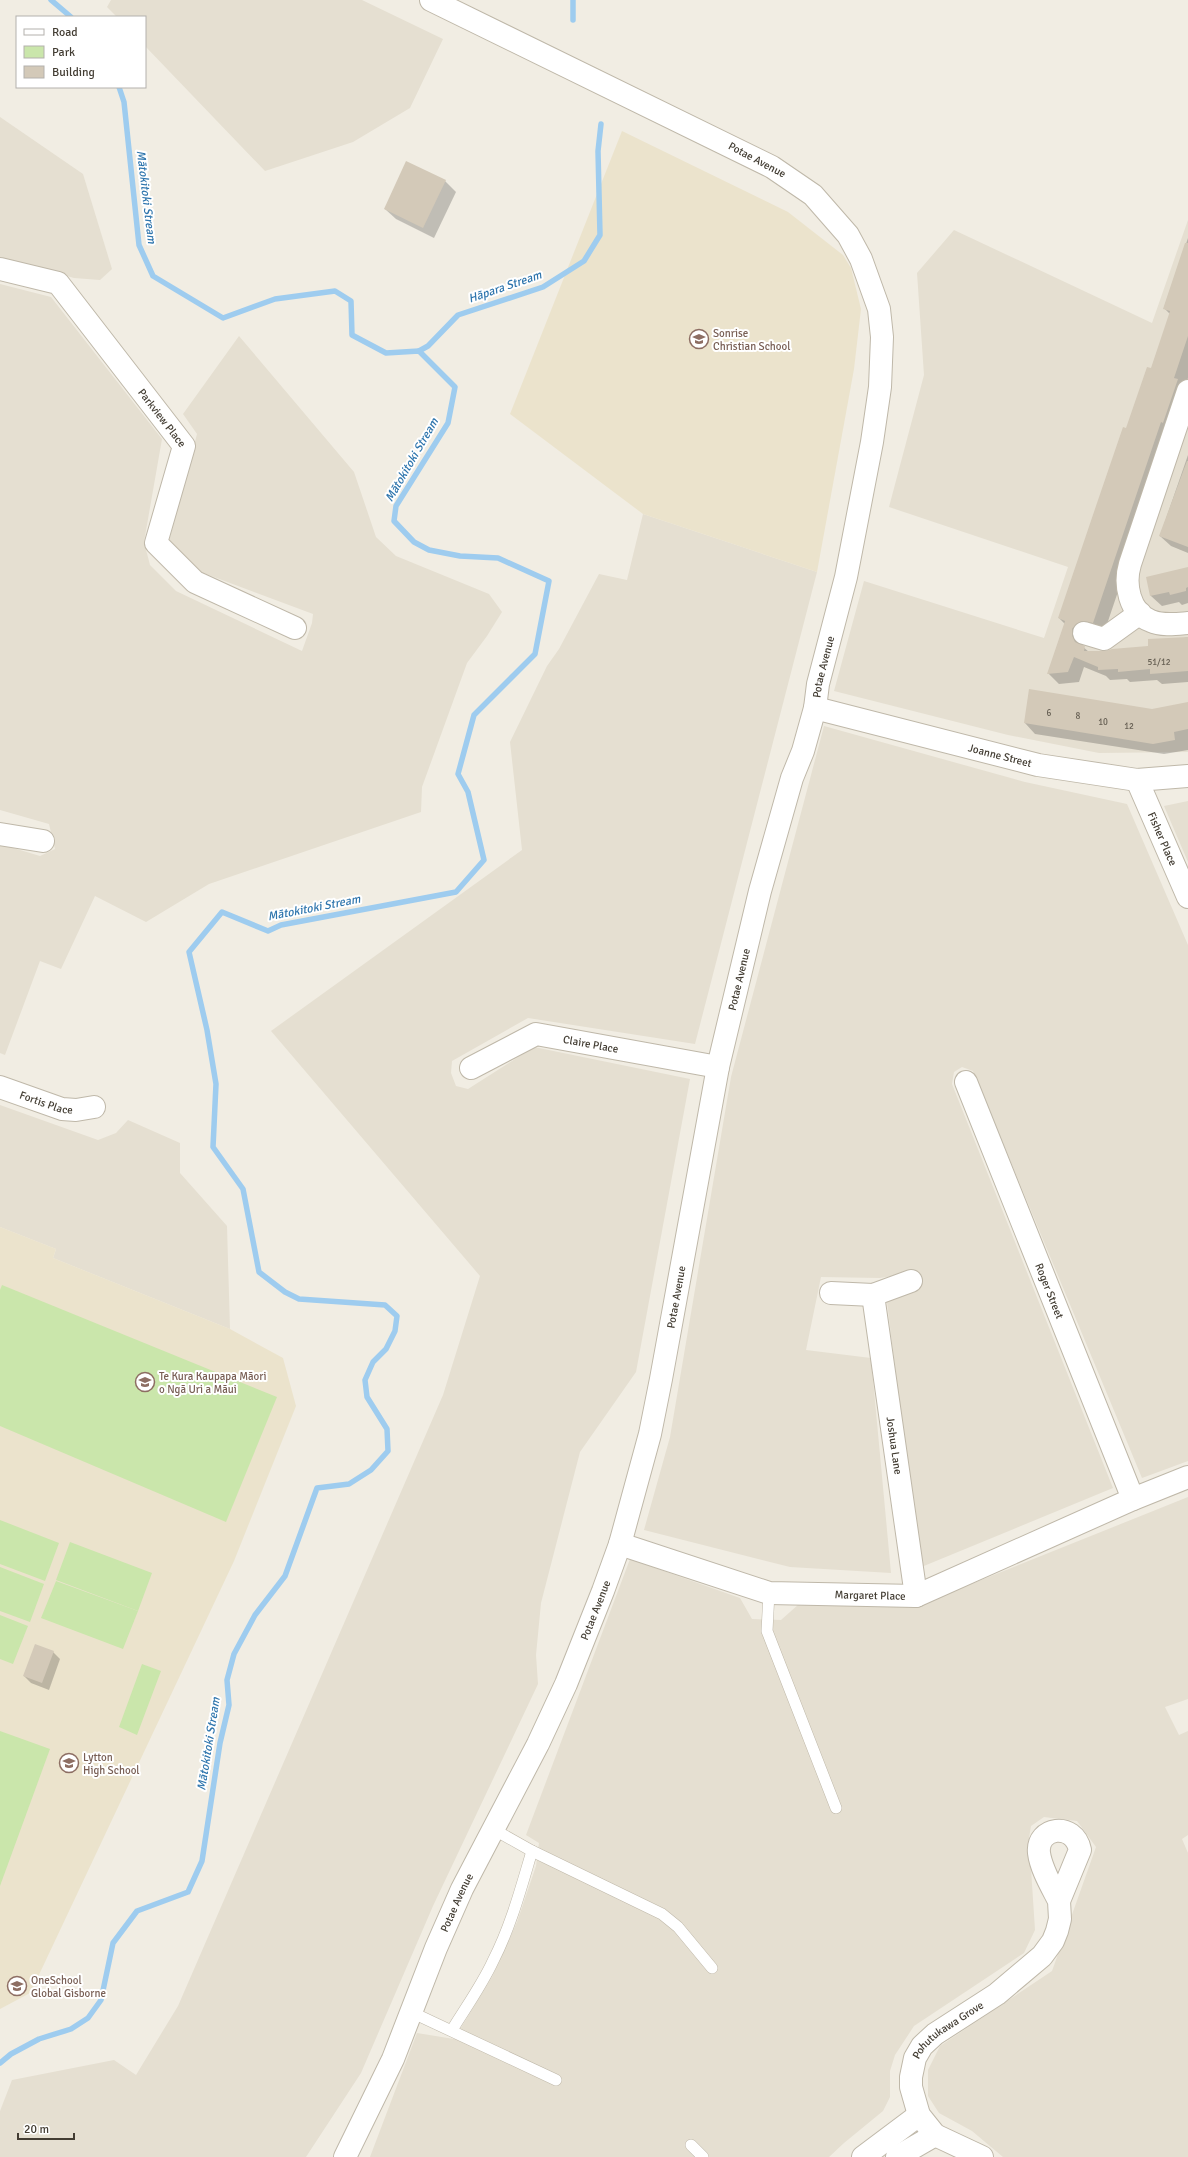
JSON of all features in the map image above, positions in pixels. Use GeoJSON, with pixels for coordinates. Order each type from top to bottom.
{"type":"FeatureCollection","features":[{"type":"Feature","properties":{"kind":"street","name":"Potae Avenue"},"geometry":{"type":"LineString","coordinates":[[344,2157],[393,2059],[436,1948],[462,1889],[538,1744],[566,1684],[620,1544],[650,1434],[718,1067],[760,891],[792,778],[803,751],[815,708],[818,684],[846,577],[872,442],[880,387],[882,337],[879,309],[861,259],[848,235],[813,195],[772,166],[431,0]]}},
{"type":"Feature","properties":{"kind":"street","name":"Parkview Place"},"geometry":{"type":"LineString","coordinates":[[0,269],[58,283],[184,446],[156,543],[195,582],[295,628]]}},
{"type":"Feature","properties":{"kind":"street"},"geometry":{"type":"LineString","coordinates":[[1188,391],[1127,573],[1127,589],[1136,609],[1150,621],[1170,625],[1188,623]]}},
{"type":"Feature","properties":{"kind":"street"},"geometry":{"type":"LineString","coordinates":[[1084,633],[1104,639],[1140,612]]}},
{"type":"Feature","properties":{"kind":"street","name":"Joanne Street"},"geometry":{"type":"LineString","coordinates":[[815,708],[1038,764],[1137,780],[1188,776]]}},
{"type":"Feature","properties":{"kind":"street","name":"Fisher Place"},"geometry":{"type":"LineString","coordinates":[[1137,780],[1188,897]]}},
{"type":"Feature","properties":{"kind":"street"},"geometry":{"type":"LineString","coordinates":[[0,834],[43,841]]}},
{"type":"Feature","properties":{"kind":"street","name":"Claire Place"},"geometry":{"type":"LineString","coordinates":[[471,1068],[536,1034],[718,1067]]}},
{"type":"Feature","properties":{"kind":"street","name":"Roger Street"},"geometry":{"type":"LineString","coordinates":[[966,1082],[1133,1499]]}},
{"type":"Feature","properties":{"kind":"street","name":"Fortis Place"},"geometry":{"type":"LineString","coordinates":[[0,1087],[62,1109],[76,1110],[94,1107]]}},
{"type":"Feature","properties":{"kind":"street"},"geometry":{"type":"LineString","coordinates":[[830,1293],[873,1295],[911,1281]]}},
{"type":"Feature","properties":{"kind":"street","name":"Joshua Lane"},"geometry":{"type":"LineString","coordinates":[[873,1295],[916,1596]]}},
{"type":"Feature","properties":{"kind":"street","name":"Margaret Place"},"geometry":{"type":"LineString","coordinates":[[620,1544],[769,1593],[916,1596],[1133,1499],[1188,1477]]}},
{"type":"Feature","properties":{"kind":"street","name":"Pohutukawa Grove"},"geometry":{"type":"LineString","coordinates":[[982,2157],[935,2135],[919,2115],[912,2098],[911,2077],[915,2058],[922,2046],[935,2034],[997,1994],[1042,1956],[1053,1941],[1057,1931],[1060,1919],[1059,1901]]}},
{"type":"Feature","properties":{"kind":"street"},"geometry":{"type":"LineString","coordinates":[[863,2157],[919,2115]]}},
{"type":"Feature","properties":{"kind":"street"},"geometry":{"type":"LineString","coordinates":[[897,2157],[935,2135]]}},
{"type":"Feature","properties":{"kind":"lane"},"geometry":{"type":"LineString","coordinates":[[769,1593],[767,1631],[836,1808]]}},
{"type":"Feature","properties":{"kind":"lane"},"geometry":{"type":"LineString","coordinates":[[493,1829],[532,1851],[662,1914],[678,1927],[712,1968]]}},
{"type":"Feature","properties":{"kind":"lane"},"geometry":{"type":"LineString","coordinates":[[452,2030],[484,1979],[502,1941],[511,1920],[532,1851]]}},
{"type":"Feature","properties":{"kind":"lane"},"geometry":{"type":"LineString","coordinates":[[411,2012],[556,2080]]}},
{"type":"Feature","properties":{"kind":"lane"},"geometry":{"type":"LineString","coordinates":[[691,2145],[703,2157]]}},
{"type":"Feature","properties":{"kind":"shaded area"},"geometry":{"type":"Polygon","coordinates":[[[111,0],[362,0],[443,39],[410,108],[353,142],[265,171],[146,47],[146,16],[116,16],[107,7],[111,0]]]}},
{"type":"Feature","properties":{"kind":"shaded area"},"geometry":{"type":"Polygon","coordinates":[[[0,117],[83,174],[112,269],[100,280],[74,278],[0,257],[0,117]]]}},
{"type":"Feature","properties":{"kind":"shaded area","name":"Sonrise Christian School"},"geometry":{"type":"Polygon","coordinates":[[[622,131],[788,212],[843,255],[851,268],[861,309],[854,369],[817,572],[643,514],[510,414],[622,131]]]}},
{"type":"Feature","properties":{"kind":"shaded area"},"geometry":{"type":"Polygon","coordinates":[[[1188,220],[1188,752],[1099,753],[1008,735],[834,691],[864,581],[1044,638],[1068,567],[889,507],[924,375],[917,273],[954,230],[1152,323],[1188,220]]]}},
{"type":"Feature","properties":{"kind":"shaded area"},"geometry":{"type":"Polygon","coordinates":[[[0,284],[51,297],[162,439],[144,542],[150,565],[176,591],[302,651],[312,623],[313,614],[198,571],[169,541],[197,434],[183,414],[239,336],[354,472],[376,537],[396,556],[489,594],[502,612],[487,636],[467,663],[422,787],[421,812],[209,884],[146,922],[95,896],[61,969],[40,961],[5,1055],[0,1053],[0,844],[40,856],[55,849],[49,824],[0,810],[0,284]]]}},
{"type":"Feature","properties":{"kind":"shaded area"},"geometry":{"type":"Polygon","coordinates":[[[643,514],[817,572],[695,1044],[528,1018],[452,1061],[451,1073],[456,1086],[468,1089],[534,1047],[690,1079],[636,1372],[580,1452],[541,1603],[536,1655],[538,1684],[433,1906],[361,2073],[306,2157],[0,2157],[0,2111],[12,2080],[114,2060],[136,2075],[178,2006],[443,1395],[480,1276],[271,1031],[522,850],[510,742],[547,666],[559,649],[599,574],[627,580],[643,514]]]}},
{"type":"Feature","properties":{"kind":"shaded area"},"geometry":{"type":"Polygon","coordinates":[[[824,726],[1025,782],[1127,804],[1188,945],[1188,1461],[1142,1478],[973,1071],[962,1067],[954,1072],[952,1084],[1113,1488],[919,1568],[887,1302],[919,1288],[914,1272],[880,1278],[821,1277],[806,1350],[871,1358],[891,1573],[790,1567],[644,1530],[670,1437],[731,1077],[824,726]]]}},
{"type":"Feature","properties":{"kind":"shaded area"},"geometry":{"type":"Polygon","coordinates":[[[1188,801],[1188,862],[1164,806],[1188,801]]]}},
{"type":"Feature","properties":{"kind":"shaded area"},"geometry":{"type":"Polygon","coordinates":[[[0,1105],[98,1140],[116,1133],[128,1120],[180,1143],[180,1173],[227,1226],[230,1329],[53,1258],[56,1249],[0,1227],[0,1105]]]}},
{"type":"Feature","properties":{"kind":"shaded area"},"geometry":{"type":"Polygon","coordinates":[[[0,1227],[56,1249],[53,1258],[230,1329],[283,1358],[296,1406],[234,1561],[37,1979],[30,1993],[0,2009],[0,1227]]]}},
{"type":"Feature","properties":{"kind":"shaded area"},"geometry":{"type":"Polygon","coordinates":[[[1188,1497],[1188,1699],[1165,1707],[1179,1735],[1188,1731],[1188,1835],[1182,1839],[1188,1853],[1188,2157],[1003,2157],[972,2131],[939,2113],[928,2096],[928,2070],[940,2046],[1052,1971],[1096,1847],[1077,1821],[1044,1817],[1031,1826],[1029,1838],[1035,1930],[1024,1953],[914,2026],[895,2055],[890,2071],[890,2097],[883,2111],[829,2157],[370,2157],[417,2033],[454,2039],[492,1977],[517,1922],[536,1866],[539,1843],[526,1835],[630,1559],[740,1598],[752,1619],[781,1620],[799,1604],[914,1607],[1188,1497]]]}},
{"type":"Feature","properties":{"kind":"green space"},"geometry":{"type":"Polygon","coordinates":[[[2,1285],[277,1397],[226,1522],[0,1426],[0,1290],[2,1285]]]}},
{"type":"Feature","properties":{"kind":"green space"},"geometry":{"type":"Polygon","coordinates":[[[0,1520],[59,1543],[45,1581],[0,1564],[0,1520]]]}},
{"type":"Feature","properties":{"kind":"green space"},"geometry":{"type":"Polygon","coordinates":[[[70,1542],[152,1573],[138,1611],[56,1580],[70,1542]]]}},
{"type":"Feature","properties":{"kind":"green space"},"geometry":{"type":"Polygon","coordinates":[[[0,1567],[44,1584],[30,1622],[0,1611],[0,1567]]]}},
{"type":"Feature","properties":{"kind":"green space"},"geometry":{"type":"Polygon","coordinates":[[[56,1581],[138,1611],[123,1649],[41,1618],[56,1581]]]}},
{"type":"Feature","properties":{"kind":"green space"},"geometry":{"type":"Polygon","coordinates":[[[0,1615],[28,1626],[13,1664],[0,1659],[0,1615]]]}},
{"type":"Feature","properties":{"kind":"green space"},"geometry":{"type":"Polygon","coordinates":[[[142,1664],[161,1671],[137,1735],[119,1727],[142,1664]]]}},
{"type":"Feature","properties":{"kind":"green space"},"geometry":{"type":"Polygon","coordinates":[[[0,1731],[50,1749],[0,1886],[0,1731]]]}},
{"type":"Feature","properties":{"kind":"building"},"geometry":{"type":"Polygon","coordinates":[[[406,161],[446,180],[423,228],[384,209],[406,161]]]}},
{"type":"Feature","properties":{"kind":"building"},"geometry":{"type":"Polygon","coordinates":[[[1185,243],[1188,243],[1188,336],[1174,378],[1178,379],[1163,423],[1161,422],[1093,623],[1082,621],[1076,624],[1072,629],[1072,635],[1075,642],[1085,646],[1084,651],[1106,651],[1112,649],[1148,646],[1148,639],[1188,637],[1188,671],[1150,674],[1150,669],[1118,672],[1118,669],[1098,670],[1098,667],[1074,657],[1068,672],[1047,674],[1065,621],[1058,618],[1123,427],[1126,428],[1147,367],[1151,368],[1170,311],[1163,309],[1185,243]]]}},
{"type":"Feature","properties":{"kind":"building"},"geometry":{"type":"Polygon","coordinates":[[[1188,461],[1188,547],[1159,536],[1188,461]]]}},
{"type":"Feature","properties":{"kind":"building"},"geometry":{"type":"Polygon","coordinates":[[[1188,567],[1188,587],[1186,588],[1186,591],[1170,595],[1169,592],[1150,596],[1146,577],[1188,567]]]}},
{"type":"Feature","properties":{"kind":"building"},"geometry":{"type":"Polygon","coordinates":[[[1029,689],[1152,709],[1188,702],[1188,729],[1174,732],[1175,740],[1153,744],[1024,723],[1029,689]]]}},
{"type":"Feature","properties":{"kind":"building"},"geometry":{"type":"Polygon","coordinates":[[[35,1644],[54,1651],[42,1683],[23,1676],[35,1644]]]}},
{"type":"Feature","properties":{"kind":"waterway","name":"Mātokitoki Stream"},"geometry":{"type":"LineString","coordinates":[[51,0],[70,16]]}},
{"type":"Feature","properties":{"kind":"waterway","name":"Hāpara Stream"},"geometry":{"type":"LineString","coordinates":[[573,0],[573,20]]}},
{"type":"Feature","properties":{"kind":"waterway","name":"Mātokitoki Stream"},"geometry":{"type":"LineString","coordinates":[[0,2063],[11,2054],[39,2039],[71,2029],[88,2018],[101,2000],[113,1943],[137,1911],[188,1892],[202,1861],[220,1743],[229,1705],[227,1680],[234,1654],[255,1615],[285,1576],[317,1488],[349,1484],[371,1470],[388,1451],[387,1429],[367,1397],[365,1380],[373,1362],[386,1349],[395,1331],[397,1316],[385,1305],[299,1299],[285,1292],[259,1272],[243,1189],[213,1147],[216,1084],[207,1030],[189,952],[222,912],[268,931],[281,925],[456,892],[484,860],[468,792],[458,774],[474,715],[535,654],[549,581],[498,558],[460,556],[429,550],[414,542],[394,521],[396,506],[448,423],[455,387],[419,351],[386,353],[352,335],[351,301],[335,291],[275,299],[223,318],[153,276],[139,245],[124,102],[119,88]]}},
{"type":"Feature","properties":{"kind":"waterway","name":"Hāpara Stream"},"geometry":{"type":"LineString","coordinates":[[419,351],[428,346],[458,315],[543,287],[584,261],[600,235],[598,151],[601,124]]}},
{"type":"Feature","properties":{"kind":"place","name":"Sonrise Christian School"},"geometry":{"type":"Point","coordinates":[699,339]}},
{"type":"Feature","properties":{"kind":"place","name":"Te Kura Kaupapa Māori o Ngā Uri a Māui"},"geometry":{"type":"Point","coordinates":[145,1382]}},
{"type":"Feature","properties":{"kind":"place","name":"Lytton High School"},"geometry":{"type":"Point","coordinates":[69,1763]}},
{"type":"Feature","properties":{"kind":"place","name":"OneSchool Global Gisborne"},"geometry":{"type":"Point","coordinates":[17,1986]}}]}
